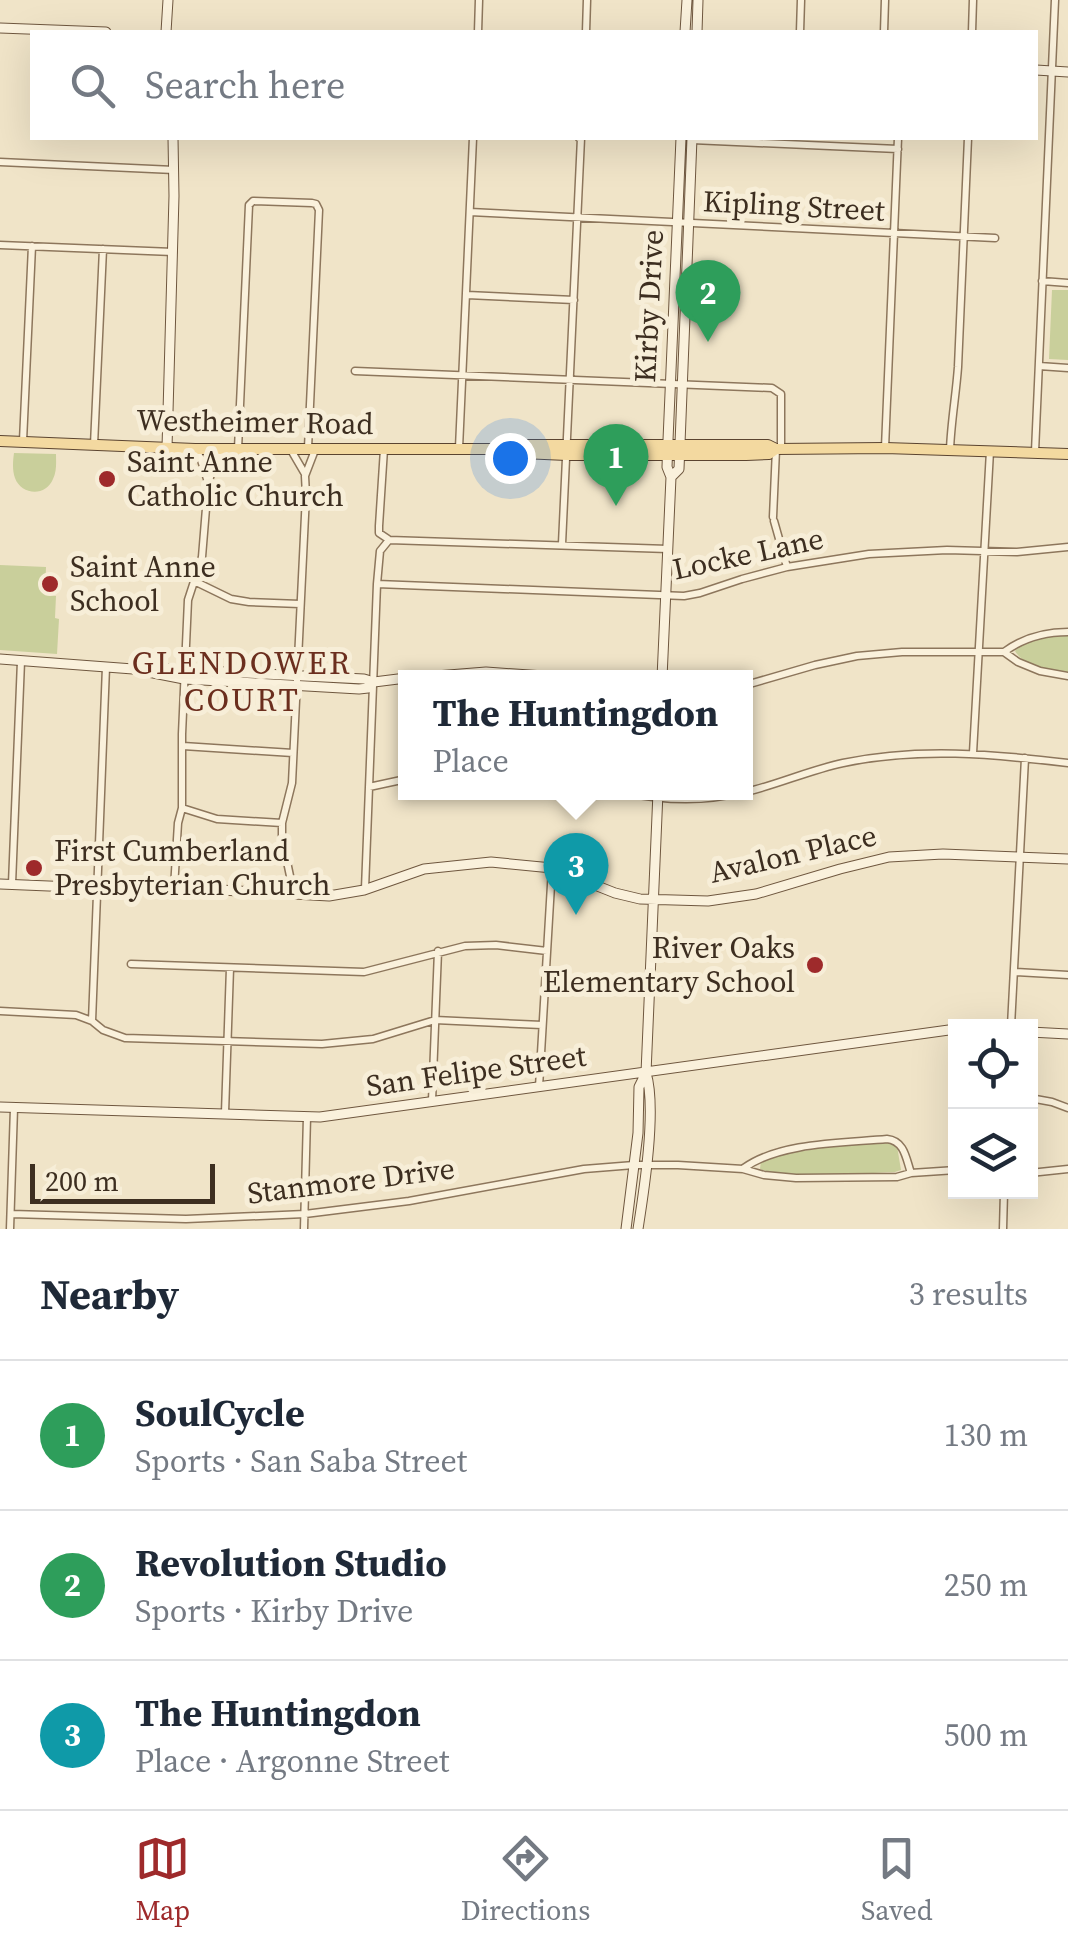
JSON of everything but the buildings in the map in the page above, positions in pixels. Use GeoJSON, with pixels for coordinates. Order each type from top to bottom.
{"type":"FeatureCollection","features":[{"type":"Feature","properties":{"kind":"main road","name":"Westheimer Road"},"geometry":{"type":"LineString","coordinates":[[0,442],[195,449],[509,449],[523,445],[567,450],[674,450],[768,445],[779,450],[885,448],[1068,454]]}},
{"type":"Feature","properties":{"kind":"street"},"geometry":{"type":"LineString","coordinates":[[166,30],[168,0]]}},
{"type":"Feature","properties":{"kind":"street"},"geometry":{"type":"LineString","coordinates":[[478,30],[479,0]]}},
{"type":"Feature","properties":{"kind":"street"},"geometry":{"type":"LineString","coordinates":[[586,30],[587,0]]}},
{"type":"Feature","properties":{"kind":"street"},"geometry":{"type":"LineString","coordinates":[[686,30],[687,0]]}},
{"type":"Feature","properties":{"kind":"street"},"geometry":{"type":"LineString","coordinates":[[696,30],[698,0]]}},
{"type":"Feature","properties":{"kind":"street"},"geometry":{"type":"LineString","coordinates":[[800,30],[801,0]]}},
{"type":"Feature","properties":{"kind":"street"},"geometry":{"type":"LineString","coordinates":[[884,30],[885,0]]}},
{"type":"Feature","properties":{"kind":"street"},"geometry":{"type":"LineString","coordinates":[[972,30],[973,0]]}},
{"type":"Feature","properties":{"kind":"street"},"geometry":{"type":"LineString","coordinates":[[1035,452],[1054,0]]}},
{"type":"Feature","properties":{"kind":"street"},"geometry":{"type":"LineString","coordinates":[[0,28],[53,30]]}},
{"type":"Feature","properties":{"kind":"street"},"geometry":{"type":"LineString","coordinates":[[1038,70],[1068,72]]}},
{"type":"Feature","properties":{"kind":"street"},"geometry":{"type":"LineString","coordinates":[[167,448],[174,252],[173,140]]}},
{"type":"Feature","properties":{"kind":"street"},"geometry":{"type":"LineString","coordinates":[[459,448],[474,140]]}},
{"type":"Feature","properties":{"kind":"street"},"geometry":{"type":"LineString","coordinates":[[562,544],[580,140]]}},
{"type":"Feature","properties":{"kind":"street","name":"Kirby Drive"},"geometry":{"type":"LineString","coordinates":[[674,450],[670,384],[689,140]]}},
{"type":"Feature","properties":{"kind":"street"},"geometry":{"type":"LineString","coordinates":[[727,140],[898,149]]}},
{"type":"Feature","properties":{"kind":"street"},"geometry":{"type":"LineString","coordinates":[[885,448],[898,140]]}},
{"type":"Feature","properties":{"kind":"street"},"geometry":{"type":"LineString","coordinates":[[950,450],[958,368],[968,140]]}},
{"type":"Feature","properties":{"kind":"street"},"geometry":{"type":"LineString","coordinates":[[0,162],[175,170]]}},
{"type":"Feature","properties":{"kind":"street"},"geometry":{"type":"LineString","coordinates":[[238,449],[250,202],[316,204],[319,210],[312,448],[305,476],[292,783],[282,822],[290,894]]}},
{"type":"Feature","properties":{"kind":"street","name":"Kipling Street"},"geometry":{"type":"LineString","coordinates":[[470,212],[995,238]]}},
{"type":"Feature","properties":{"kind":"street","name":"Kirby Drive"},"geometry":{"type":"LineString","coordinates":[[662,670],[672,477],[667,467],[674,450],[682,385],[683,222]]}},
{"type":"Feature","properties":{"kind":"street"},"geometry":{"type":"LineString","coordinates":[[0,245],[174,252]]}},
{"type":"Feature","properties":{"kind":"street"},"geometry":{"type":"LineString","coordinates":[[23,442],[32,246]]}},
{"type":"Feature","properties":{"kind":"street"},"geometry":{"type":"LineString","coordinates":[[94,444],[103,250]]}},
{"type":"Feature","properties":{"kind":"street"},"geometry":{"type":"LineString","coordinates":[[1042,282],[1068,282]]}},
{"type":"Feature","properties":{"kind":"street"},"geometry":{"type":"LineString","coordinates":[[467,294],[574,300]]}},
{"type":"Feature","properties":{"kind":"street"},"geometry":{"type":"LineString","coordinates":[[1039,366],[1068,368]]}},
{"type":"Feature","properties":{"kind":"street"},"geometry":{"type":"LineString","coordinates":[[356,371],[778,390],[783,406],[774,519],[787,568]]}},
{"type":"Feature","properties":{"kind":"street"},"geometry":{"type":"LineString","coordinates":[[290,448],[305,476]]}},
{"type":"Feature","properties":{"kind":"street"},"geometry":{"type":"LineString","coordinates":[[195,449],[208,484]]}},
{"type":"Feature","properties":{"kind":"street"},"geometry":{"type":"LineString","coordinates":[[174,888],[182,808],[188,600],[202,556],[208,484],[222,449]]}},
{"type":"Feature","properties":{"kind":"street"},"geometry":{"type":"LineString","coordinates":[[384,449],[379,534],[389,540],[668,549]]}},
{"type":"Feature","properties":{"kind":"street"},"geometry":{"type":"LineString","coordinates":[[973,754],[990,451]]}},
{"type":"Feature","properties":{"kind":"street"},"geometry":{"type":"LineString","coordinates":[[364,890],[377,584],[380,551],[389,540]]}},
{"type":"Feature","properties":{"kind":"street","name":"Locke Lane"},"geometry":{"type":"LineString","coordinates":[[377,584],[692,595],[787,568],[869,554],[1017,552],[1068,547]]}},
{"type":"Feature","properties":{"kind":"street"},"geometry":{"type":"LineString","coordinates":[[194,581],[249,602],[300,604]]}},
{"type":"Feature","properties":{"kind":"street"},"geometry":{"type":"LineString","coordinates":[[1004,652],[1020,640],[1068,632]]}},
{"type":"Feature","properties":{"kind":"street"},"geometry":{"type":"LineString","coordinates":[[753,683],[815,664],[902,652],[1004,652],[1040,671],[1068,676]]}},
{"type":"Feature","properties":{"kind":"street"},"geometry":{"type":"LineString","coordinates":[[0,659],[298,681],[398,679]]}},
{"type":"Feature","properties":{"kind":"street"},"geometry":{"type":"LineString","coordinates":[[6,884],[21,661]]}},
{"type":"Feature","properties":{"kind":"street"},"geometry":{"type":"LineString","coordinates":[[92,1021],[106,667]]}},
{"type":"Feature","properties":{"kind":"street"},"geometry":{"type":"LineString","coordinates":[[183,746],[293,753]]}},
{"type":"Feature","properties":{"kind":"street"},"geometry":{"type":"LineString","coordinates":[[753,789],[858,760],[908,754],[973,754],[1068,763]]}},
{"type":"Feature","properties":{"kind":"street"},"geometry":{"type":"LineString","coordinates":[[1012,1019],[1025,758]]}},
{"type":"Feature","properties":{"kind":"street"},"geometry":{"type":"LineString","coordinates":[[368,787],[398,781]]}},
{"type":"Feature","properties":{"kind":"street"},"geometry":{"type":"LineString","coordinates":[[638,1229],[650,1086],[646,1073],[658,800]]}},
{"type":"Feature","properties":{"kind":"street"},"geometry":{"type":"LineString","coordinates":[[182,808],[217,819],[282,822]]}},
{"type":"Feature","properties":{"kind":"street","name":"Avalon Place"},"geometry":{"type":"LineString","coordinates":[[6,884],[329,896],[364,890],[424,869],[503,862],[552,868],[615,893],[654,900],[708,900],[756,894],[889,857],[944,854],[1068,859]]}},
{"type":"Feature","properties":{"kind":"street"},"geometry":{"type":"LineString","coordinates":[[538,1088],[552,868]]}},
{"type":"Feature","properties":{"kind":"street"},"geometry":{"type":"LineString","coordinates":[[131,964],[364,972],[438,951],[483,944],[547,952]]}},
{"type":"Feature","properties":{"kind":"street"},"geometry":{"type":"LineString","coordinates":[[432,1102],[438,951]]}},
{"type":"Feature","properties":{"kind":"street"},"geometry":{"type":"LineString","coordinates":[[225,1115],[230,968]]}},
{"type":"Feature","properties":{"kind":"street"},"geometry":{"type":"LineString","coordinates":[[1015,972],[1068,975]]}},
{"type":"Feature","properties":{"kind":"street"},"geometry":{"type":"LineString","coordinates":[[0,1011],[76,1014],[126,1038],[228,1041],[348,1043],[436,1020],[542,1025]]}},
{"type":"Feature","properties":{"kind":"street","name":"San Felipe Street"},"geometry":{"type":"LineString","coordinates":[[0,1107],[308,1118],[948,1030]]}},
{"type":"Feature","properties":{"kind":"street"},"geometry":{"type":"LineString","coordinates":[[1038,1032],[1068,1034]]}},
{"type":"Feature","properties":{"kind":"street"},"geometry":{"type":"LineString","coordinates":[[626,1229],[639,1087],[646,1073]]}},
{"type":"Feature","properties":{"kind":"street"},"geometry":{"type":"LineString","coordinates":[[1038,1099],[1068,1108]]}},
{"type":"Feature","properties":{"kind":"street"},"geometry":{"type":"LineString","coordinates":[[10,1229],[14,1108]]}},
{"type":"Feature","properties":{"kind":"street"},"geometry":{"type":"LineString","coordinates":[[304,1229],[308,1118]]}},
{"type":"Feature","properties":{"kind":"street"},"geometry":{"type":"LineString","coordinates":[[744,1169],[755,1161],[788,1151],[888,1139],[902,1145],[911,1173]]}},
{"type":"Feature","properties":{"kind":"street","name":"Stanmore Drive"},"geometry":{"type":"LineString","coordinates":[[11,1214],[186,1219],[304,1214],[409,1201],[584,1169],[646,1164],[744,1169],[796,1178],[883,1178],[948,1171]]}},
{"type":"Feature","properties":{"kind":"street"},"geometry":{"type":"LineString","coordinates":[[1038,1172],[1068,1168]]}},
{"type":"Feature","properties":{"kind":"street"},"geometry":{"type":"LineString","coordinates":[[1002,1229],[1004,1199]]}},
{"type":"Feature","properties":{"kind":"green space"},"geometry":{"type":"Polygon","coordinates":[[[1052,290],[1068,290],[1068,360],[1049,359],[1052,290]]]}},
{"type":"Feature","properties":{"kind":"green space"},"geometry":{"type":"Polygon","coordinates":[[[14,453],[56,454],[50,485],[34,492],[22,488],[14,475],[14,453]]]}},
{"type":"Feature","properties":{"kind":"green space"},"geometry":{"type":"Polygon","coordinates":[[[0,565],[46,567],[45,594],[56,596],[55,618],[59,619],[57,654],[0,650],[0,565]]]}},
{"type":"Feature","properties":{"kind":"green space"},"geometry":{"type":"Polygon","coordinates":[[[1068,634],[1068,674],[1031,665],[1015,651],[1032,639],[1068,634]]]}},
{"type":"Feature","properties":{"kind":"green space"},"geometry":{"type":"Polygon","coordinates":[[[894,1143],[901,1170],[895,1172],[806,1175],[760,1169],[761,1161],[791,1153],[894,1143]]]}},
{"type":"Feature","properties":{"kind":"place","name":"Revolution Studio"},"geometry":{"type":"Point","coordinates":[708,342]}},
{"type":"Feature","properties":{"kind":"place","name":"Saint Anne Catholic Church"},"geometry":{"type":"Point","coordinates":[107,479]}},
{"type":"Feature","properties":{"kind":"place","name":"SoulCycle"},"geometry":{"type":"Point","coordinates":[616,506]}},
{"type":"Feature","properties":{"kind":"place","name":"Saint Anne School"},"geometry":{"type":"Point","coordinates":[50,584]}},
{"type":"Feature","properties":{"kind":"place","name":"First Cumberland Presbyterian Church"},"geometry":{"type":"Point","coordinates":[34,868]}},
{"type":"Feature","properties":{"kind":"place","name":"The Huntingdon"},"geometry":{"type":"Point","coordinates":[576,915]}},
{"type":"Feature","properties":{"kind":"place","name":"River Oaks Elementary School"},"geometry":{"type":"Point","coordinates":[815,965]}},
{"type":"Feature","properties":{"kind":"district","name":"GLENDOWER COURT"},"geometry":{"type":"Point","coordinates":[242,682]}}]}
